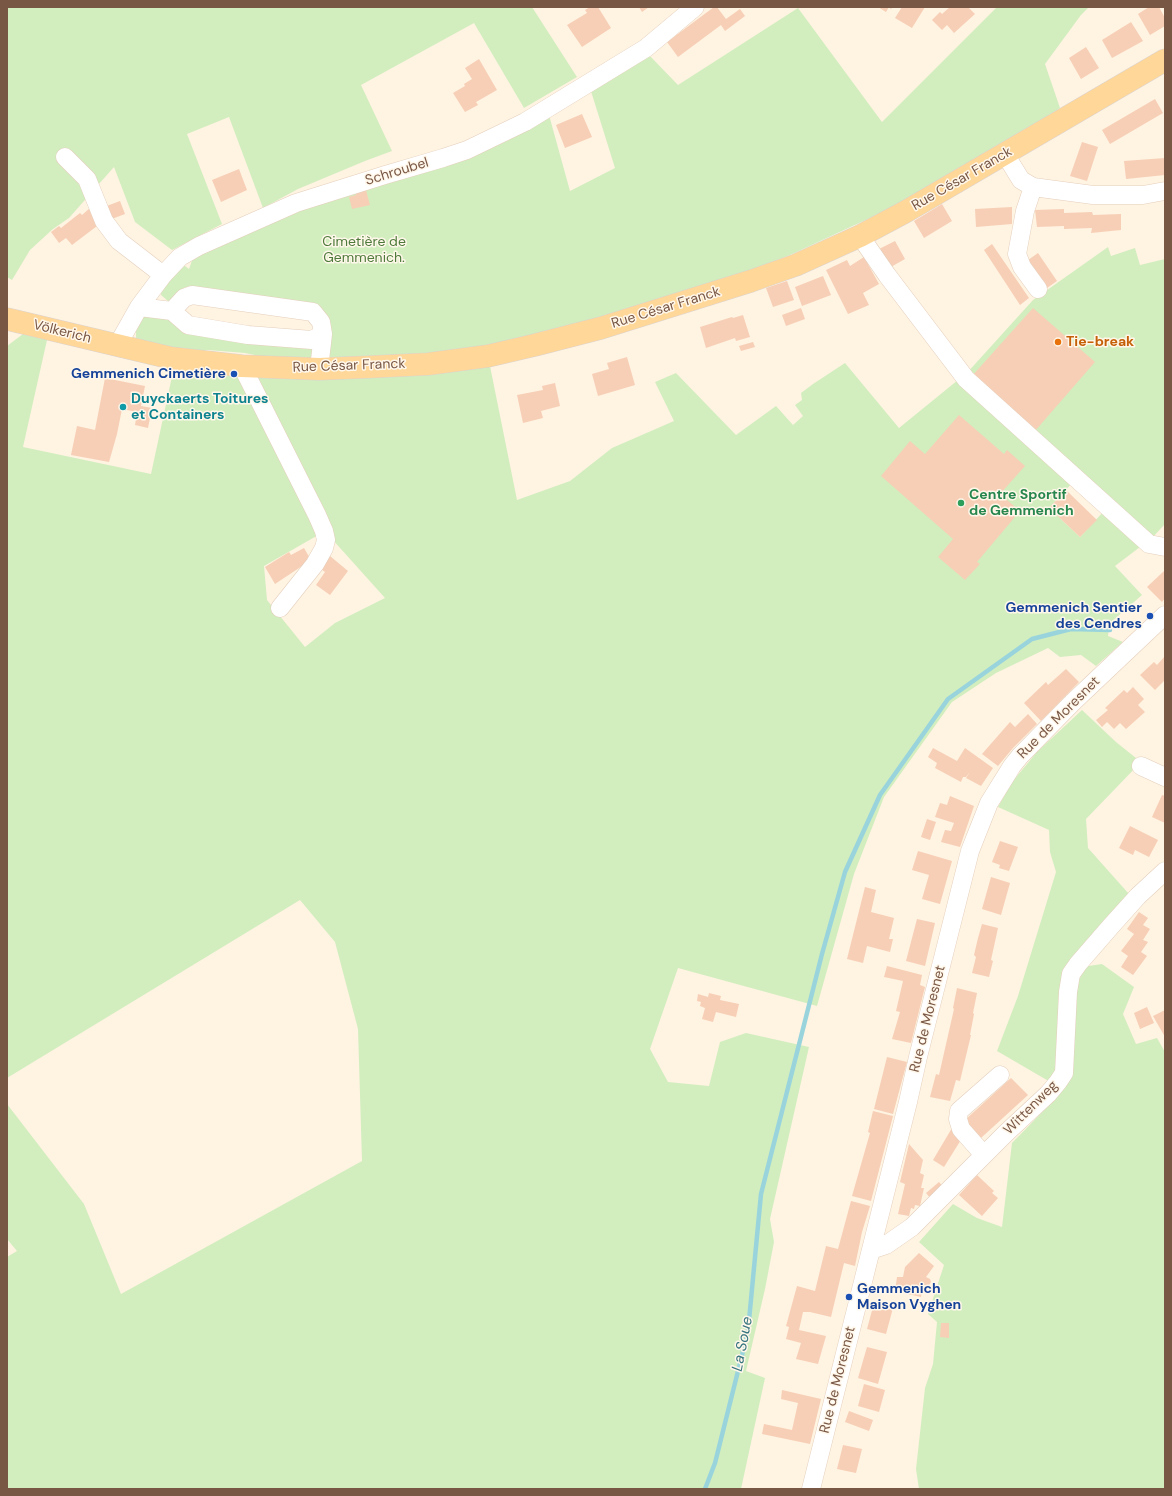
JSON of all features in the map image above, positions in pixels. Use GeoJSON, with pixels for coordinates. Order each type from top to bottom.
{"type":"FeatureCollection","features":[{"type":"Feature","properties":{"kind":"main road","name":"Rue César Franck"},"geometry":{"type":"LineString","coordinates":[[116,346],[171,358],[242,366],[319,369],[428,364],[488,356],[535,346],[601,328],[751,281],[796,265],[860,236],[1006,154],[1165,60]]}},
{"type":"Feature","properties":{"kind":"main road","name":"Völkerich"},"geometry":{"type":"LineString","coordinates":[[8,322],[116,346]]}},
{"type":"Feature","properties":{"kind":"street","name":"Schroubel"},"geometry":{"type":"LineString","coordinates":[[116,346],[139,307],[163,275],[180,257],[199,246],[296,203],[467,150],[525,122],[646,48],[695,7]]}},
{"type":"Feature","properties":{"kind":"street"},"geometry":{"type":"LineString","coordinates":[[1006,154],[1021,180],[1032,187],[1093,196],[1143,194],[1165,191]]}},
{"type":"Feature","properties":{"kind":"street"},"geometry":{"type":"LineString","coordinates":[[65,157],[87,179],[104,221],[119,242],[163,275]]}},
{"type":"Feature","properties":{"kind":"street"},"geometry":{"type":"LineString","coordinates":[[1032,187],[1025,211],[1017,254],[1022,268],[1038,289]]}},
{"type":"Feature","properties":{"kind":"street"},"geometry":{"type":"LineString","coordinates":[[860,236],[887,275],[966,379],[1149,544],[1165,547]]}},
{"type":"Feature","properties":{"kind":"street"},"geometry":{"type":"LineString","coordinates":[[172,311],[184,298],[192,295],[313,312],[321,322],[323,334],[319,369]]}},
{"type":"Feature","properties":{"kind":"street"},"geometry":{"type":"LineString","coordinates":[[139,307],[172,311],[188,325],[241,334],[312,340],[323,334]]}},
{"type":"Feature","properties":{"kind":"street"},"geometry":{"type":"LineString","coordinates":[[242,366],[317,515],[326,540],[324,548],[315,564],[280,608]]}},
{"type":"Feature","properties":{"kind":"street","name":"Rue de Moresnet"},"geometry":{"type":"LineString","coordinates":[[811,1489],[970,851],[988,803],[1020,756],[1073,702],[1165,614]]}},
{"type":"Feature","properties":{"kind":"street"},"geometry":{"type":"LineString","coordinates":[[1141,766],[1165,777]]}},
{"type":"Feature","properties":{"kind":"street","name":"Wittenweg"},"geometry":{"type":"LineString","coordinates":[[871,1250],[886,1245],[912,1228],[984,1154],[1048,1094],[1064,1073],[1068,992],[1071,974],[1078,964],[1138,896],[1162,874]]}},
{"type":"Feature","properties":{"kind":"street"},"geometry":{"type":"LineString","coordinates":[[984,1154],[961,1128],[958,1119],[959,1111],[1000,1075]]}},
{"type":"Feature","properties":{"kind":"green space"},"geometry":{"type":"Polygon","coordinates":[[[7,7],[532,7],[577,77],[524,108],[474,23],[361,85],[392,151],[298,189],[263,208],[229,117],[187,134],[222,224],[172,250],[135,222],[114,167],[69,218],[53,229],[30,250],[12,280],[7,277],[7,7]]]}},
{"type":"Feature","properties":{"kind":"green space","name":"Cimetière de Gemmenich."},"geometry":{"type":"Polygon","coordinates":[[[997,7],[1089,7],[1081,15],[1045,64],[1060,108],[981,161],[898,205],[790,255],[702,289],[564,330],[470,352],[331,361],[325,352],[328,321],[257,299],[185,287],[178,299],[168,301],[161,295],[162,285],[181,263],[189,269],[194,255],[270,221],[549,115],[570,191],[615,168],[590,88],[649,55],[678,85],[798,8],[882,122],[997,7]]]}},
{"type":"Feature","properties":{"kind":"green space"},"geometry":{"type":"Polygon","coordinates":[[[1108,247],[1111,256],[1135,248],[1140,265],[1165,259],[1165,524],[1152,538],[966,374],[1033,300],[1108,247]]]}},
{"type":"Feature","properties":{"kind":"green space"},"geometry":{"type":"Polygon","coordinates":[[[143,314],[314,344],[313,355],[309,359],[265,357],[245,353],[208,350],[180,352],[136,340],[136,325],[143,314]]]}},
{"type":"Feature","properties":{"kind":"green space"},"geometry":{"type":"Polygon","coordinates":[[[23,334],[47,340],[23,447],[151,474],[174,367],[240,377],[320,534],[264,566],[267,600],[305,647],[335,623],[385,598],[332,539],[255,378],[417,373],[490,366],[517,500],[570,481],[612,448],[674,421],[655,382],[676,373],[736,435],[776,406],[793,425],[803,416],[795,405],[802,400],[801,393],[845,363],[899,428],[958,380],[1074,481],[1049,508],[1080,537],[1104,511],[1140,547],[1115,566],[1142,595],[1110,623],[1108,636],[1123,642],[1096,666],[1081,655],[1060,657],[1048,648],[996,673],[952,702],[884,797],[854,874],[817,1006],[678,968],[650,1049],[668,1082],[709,1086],[720,1042],[746,1033],[809,1047],[770,1219],[774,1242],[746,1371],[765,1378],[741,1489],[7,1489],[7,1257],[17,1251],[7,1239],[7,1104],[84,1204],[121,1294],[362,1161],[358,1029],[335,942],[300,900],[7,1078],[7,346],[23,334]]]}},
{"type":"Feature","properties":{"kind":"green space"},"geometry":{"type":"Polygon","coordinates":[[[1082,710],[1116,742],[1141,762],[1086,819],[1088,848],[1129,894],[1081,955],[1064,1064],[1052,1083],[997,1051],[1018,996],[1056,872],[1050,852],[1049,830],[998,807],[1012,782],[1037,752],[1082,710]]]}},
{"type":"Feature","properties":{"kind":"green space"},"geometry":{"type":"Polygon","coordinates":[[[1102,964],[1134,987],[1123,1014],[1136,1044],[1157,1038],[1165,1052],[1165,1489],[919,1489],[916,1469],[925,1388],[933,1364],[937,1322],[928,1314],[944,1265],[919,1242],[953,1204],[977,1218],[1002,1227],[1012,1143],[1059,1095],[1067,1083],[1073,993],[1082,967],[1102,964]]]}},
{"type":"Feature","properties":{"kind":"building"},"geometry":{"type":"Polygon","coordinates":[[[590,7],[598,7],[611,28],[582,47],[567,25],[587,13],[585,10],[590,7]]]}},
{"type":"Feature","properties":{"kind":"building"},"geometry":{"type":"Polygon","coordinates":[[[639,7],[649,7],[642,12],[639,7]]]}},
{"type":"Feature","properties":{"kind":"building"},"geometry":{"type":"Polygon","coordinates":[[[714,7],[717,7],[726,19],[740,9],[745,16],[725,31],[721,25],[678,57],[667,42],[714,7]]]}},
{"type":"Feature","properties":{"kind":"building"},"geometry":{"type":"Polygon","coordinates":[[[878,7],[889,7],[886,12],[878,7]]]}},
{"type":"Feature","properties":{"kind":"building"},"geometry":{"type":"Polygon","coordinates":[[[902,7],[925,7],[912,28],[895,18],[902,7]]]}},
{"type":"Feature","properties":{"kind":"building"},"geometry":{"type":"Polygon","coordinates":[[[950,7],[968,7],[975,14],[954,33],[947,25],[942,30],[932,20],[940,12],[942,14],[950,7]]]}},
{"type":"Feature","properties":{"kind":"building"},"geometry":{"type":"Polygon","coordinates":[[[1149,7],[1159,7],[1165,18],[1165,26],[1150,35],[1138,14],[1149,7]]]}},
{"type":"Feature","properties":{"kind":"building"},"geometry":{"type":"Polygon","coordinates":[[[1131,22],[1143,41],[1112,58],[1102,40],[1131,22]]]}},
{"type":"Feature","properties":{"kind":"building"},"geometry":{"type":"Polygon","coordinates":[[[1086,47],[1099,68],[1081,79],[1069,58],[1086,47]]]}},
{"type":"Feature","properties":{"kind":"building"},"geometry":{"type":"Polygon","coordinates":[[[479,59],[497,90],[476,102],[478,105],[465,112],[453,93],[465,86],[464,84],[472,79],[465,68],[479,59]]]}},
{"type":"Feature","properties":{"kind":"building"},"geometry":{"type":"Polygon","coordinates":[[[1155,99],[1163,113],[1110,144],[1102,130],[1155,99]]]}},
{"type":"Feature","properties":{"kind":"building"},"geometry":{"type":"Polygon","coordinates":[[[582,114],[592,137],[565,148],[556,125],[582,114]]]}},
{"type":"Feature","properties":{"kind":"building"},"geometry":{"type":"Polygon","coordinates":[[[1082,142],[1098,147],[1087,181],[1070,176],[1082,142]]]}},
{"type":"Feature","properties":{"kind":"building"},"geometry":{"type":"Polygon","coordinates":[[[1165,158],[1165,175],[1126,179],[1124,161],[1165,158]]]}},
{"type":"Feature","properties":{"kind":"building"},"geometry":{"type":"Polygon","coordinates":[[[239,169],[247,190],[221,202],[212,180],[239,169]]]}},
{"type":"Feature","properties":{"kind":"building"},"geometry":{"type":"Polygon","coordinates":[[[366,190],[370,205],[352,209],[349,197],[356,195],[356,192],[366,190]]]}},
{"type":"Feature","properties":{"kind":"building"},"geometry":{"type":"Polygon","coordinates":[[[120,201],[125,214],[109,220],[104,207],[120,201]]]}},
{"type":"Feature","properties":{"kind":"building"},"geometry":{"type":"Polygon","coordinates":[[[942,204],[952,221],[924,238],[914,221],[942,204]]]}},
{"type":"Feature","properties":{"kind":"building"},"geometry":{"type":"Polygon","coordinates":[[[1012,207],[1012,224],[976,227],[975,209],[1012,207]]]}},
{"type":"Feature","properties":{"kind":"building"},"geometry":{"type":"Polygon","coordinates":[[[90,208],[101,223],[72,245],[66,238],[59,243],[51,232],[59,226],[61,228],[80,213],[82,215],[90,208]]]}},
{"type":"Feature","properties":{"kind":"building"},"geometry":{"type":"Polygon","coordinates":[[[1064,209],[1064,213],[1092,212],[1093,215],[1121,214],[1121,230],[1091,233],[1092,228],[1064,229],[1064,226],[1037,227],[1035,210],[1064,209]]]}},
{"type":"Feature","properties":{"kind":"building"},"geometry":{"type":"Polygon","coordinates":[[[895,241],[905,259],[889,268],[879,249],[895,241]]]}},
{"type":"Feature","properties":{"kind":"building"},"geometry":{"type":"Polygon","coordinates":[[[992,244],[1029,298],[1020,305],[984,250],[992,244]]]}},
{"type":"Feature","properties":{"kind":"building"},"geometry":{"type":"Polygon","coordinates":[[[1038,253],[1057,281],[1047,288],[1028,260],[1038,253]]]}},
{"type":"Feature","properties":{"kind":"building"},"geometry":{"type":"Polygon","coordinates":[[[864,257],[879,284],[863,293],[869,305],[848,314],[826,270],[847,260],[850,266],[864,257]]]}},
{"type":"Feature","properties":{"kind":"building"},"geometry":{"type":"Polygon","coordinates":[[[823,276],[831,295],[802,306],[795,287],[823,276]]]}},
{"type":"Feature","properties":{"kind":"building"},"geometry":{"type":"Polygon","coordinates":[[[787,281],[794,300],[773,307],[766,288],[787,281]]]}},
{"type":"Feature","properties":{"kind":"building"},"geometry":{"type":"Polygon","coordinates":[[[801,308],[805,319],[786,326],[782,315],[801,308]]]}},
{"type":"Feature","properties":{"kind":"building"},"geometry":{"type":"Polygon","coordinates":[[[1033,308],[1095,362],[1035,431],[972,376],[1033,308]]]}},
{"type":"Feature","properties":{"kind":"building"},"geometry":{"type":"Polygon","coordinates":[[[743,315],[750,337],[736,341],[735,338],[706,348],[700,327],[743,315]]]}},
{"type":"Feature","properties":{"kind":"building"},"geometry":{"type":"Polygon","coordinates":[[[753,342],[755,347],[741,351],[739,346],[753,342]]]}},
{"type":"Feature","properties":{"kind":"building"},"geometry":{"type":"Polygon","coordinates":[[[627,357],[635,385],[598,396],[592,374],[609,369],[607,363],[627,357]]]}},
{"type":"Feature","properties":{"kind":"building","name":"Duyckaerts Toitures et Containers"},"geometry":{"type":"Polygon","coordinates":[[[105,378],[145,386],[141,406],[152,408],[148,428],[135,425],[137,412],[122,409],[109,462],[71,455],[77,426],[95,430],[105,378]]]}},
{"type":"Feature","properties":{"kind":"building"},"geometry":{"type":"Polygon","coordinates":[[[555,383],[560,406],[541,411],[543,418],[523,423],[517,395],[543,390],[542,386],[555,383]]]}},
{"type":"Feature","properties":{"kind":"building","name":"Centre Sportif de Gemmenich"},"geometry":{"type":"Polygon","coordinates":[[[959,415],[1004,454],[1007,450],[1025,466],[1000,494],[1020,511],[977,562],[980,564],[965,580],[938,557],[953,539],[881,476],[910,441],[925,454],[959,415]]]}},
{"type":"Feature","properties":{"kind":"building"},"geometry":{"type":"Polygon","coordinates":[[[1066,490],[1097,520],[1080,537],[1049,508],[1066,490]]]}},
{"type":"Feature","properties":{"kind":"building"},"geometry":{"type":"Polygon","coordinates":[[[304,548],[311,560],[275,584],[265,567],[289,552],[291,555],[304,548]]]}},
{"type":"Feature","properties":{"kind":"building"},"geometry":{"type":"Polygon","coordinates":[[[330,556],[348,571],[330,595],[316,585],[325,572],[321,569],[330,556]]]}},
{"type":"Feature","properties":{"kind":"building"},"geometry":{"type":"Polygon","coordinates":[[[1164,571],[1165,598],[1162,602],[1147,587],[1164,571]]]}},
{"type":"Feature","properties":{"kind":"building"},"geometry":{"type":"Polygon","coordinates":[[[1165,656],[1165,680],[1155,690],[1140,675],[1154,662],[1157,665],[1165,656]]]}},
{"type":"Feature","properties":{"kind":"building"},"geometry":{"type":"Polygon","coordinates":[[[1066,669],[1079,682],[1041,721],[1024,703],[1046,682],[1048,685],[1066,669]]]}},
{"type":"Feature","properties":{"kind":"building"},"geometry":{"type":"Polygon","coordinates":[[[1133,687],[1144,699],[1138,705],[1145,712],[1126,729],[1120,723],[1114,729],[1107,722],[1102,727],[1096,720],[1108,710],[1105,708],[1124,690],[1127,693],[1133,687]]]}},
{"type":"Feature","properties":{"kind":"building"},"geometry":{"type":"Polygon","coordinates":[[[1028,714],[1037,724],[1013,748],[998,766],[982,754],[1010,722],[1015,727],[1028,714]]]}},
{"type":"Feature","properties":{"kind":"building"},"geometry":{"type":"Polygon","coordinates":[[[933,748],[957,761],[965,748],[993,768],[981,786],[966,778],[970,772],[966,777],[963,777],[961,782],[935,768],[937,763],[928,757],[933,748]]]}},
{"type":"Feature","properties":{"kind":"building"},"geometry":{"type":"Polygon","coordinates":[[[1162,795],[1165,796],[1165,823],[1152,817],[1162,795]]]}},
{"type":"Feature","properties":{"kind":"building"},"geometry":{"type":"Polygon","coordinates":[[[950,796],[974,806],[960,847],[941,842],[945,830],[951,831],[954,823],[935,817],[940,803],[947,805],[950,796]]]}},
{"type":"Feature","properties":{"kind":"building"},"geometry":{"type":"Polygon","coordinates":[[[927,819],[936,822],[930,840],[921,837],[927,819]]]}},
{"type":"Feature","properties":{"kind":"building"},"geometry":{"type":"Polygon","coordinates":[[[1130,826],[1158,840],[1149,857],[1135,850],[1133,855],[1119,848],[1130,826]]]}},
{"type":"Feature","properties":{"kind":"building"},"geometry":{"type":"Polygon","coordinates":[[[1000,841],[1018,847],[1009,871],[999,868],[1000,865],[992,862],[1000,841]]]}},
{"type":"Feature","properties":{"kind":"building"},"geometry":{"type":"Polygon","coordinates":[[[918,851],[952,861],[940,904],[922,899],[929,875],[912,870],[918,851]]]}},
{"type":"Feature","properties":{"kind":"building"},"geometry":{"type":"Polygon","coordinates":[[[991,877],[1010,883],[1001,915],[982,909],[991,877]]]}},
{"type":"Feature","properties":{"kind":"building"},"geometry":{"type":"Polygon","coordinates":[[[865,887],[876,890],[871,912],[894,918],[889,939],[893,939],[890,952],[867,946],[863,963],[847,959],[865,887]]]}},
{"type":"Feature","properties":{"kind":"building"},"geometry":{"type":"Polygon","coordinates":[[[1139,912],[1148,918],[1143,925],[1150,929],[1143,940],[1148,942],[1141,952],[1147,956],[1133,975],[1121,967],[1128,956],[1121,951],[1134,934],[1127,929],[1139,912]]]}},
{"type":"Feature","properties":{"kind":"building"},"geometry":{"type":"Polygon","coordinates":[[[917,919],[935,923],[925,966],[906,961],[917,919]]]}},
{"type":"Feature","properties":{"kind":"building"},"geometry":{"type":"Polygon","coordinates":[[[982,924],[998,928],[989,977],[972,973],[976,957],[974,955],[982,924]]]}},
{"type":"Feature","properties":{"kind":"building"},"geometry":{"type":"Polygon","coordinates":[[[887,966],[922,975],[920,985],[925,987],[911,1043],[892,1039],[900,1012],[896,1011],[903,981],[884,977],[887,966]]]}},
{"type":"Feature","properties":{"kind":"building"},"geometry":{"type":"Polygon","coordinates":[[[957,988],[977,993],[971,1035],[960,1081],[956,1080],[950,1101],[930,1097],[936,1074],[939,1075],[954,1009],[957,988]]]}},
{"type":"Feature","properties":{"kind":"building"},"geometry":{"type":"Polygon","coordinates":[[[709,993],[721,996],[720,1000],[739,1004],[736,1017],[716,1012],[713,1022],[702,1019],[705,1008],[700,1006],[701,1002],[697,1001],[698,994],[708,997],[709,993]]]}},
{"type":"Feature","properties":{"kind":"building"},"geometry":{"type":"Polygon","coordinates":[[[1147,1007],[1154,1023],[1140,1029],[1134,1013],[1147,1007]]]}},
{"type":"Feature","properties":{"kind":"building"},"geometry":{"type":"Polygon","coordinates":[[[1165,1010],[1165,1037],[1153,1016],[1165,1010]]]}},
{"type":"Feature","properties":{"kind":"building"},"geometry":{"type":"Polygon","coordinates":[[[887,1057],[907,1062],[893,1114],[874,1109],[887,1057]]]}},
{"type":"Feature","properties":{"kind":"building"},"geometry":{"type":"Polygon","coordinates":[[[1011,1078],[1028,1095],[981,1138],[965,1120],[1011,1078]]]}},
{"type":"Feature","properties":{"kind":"building"},"geometry":{"type":"Polygon","coordinates":[[[873,1111],[893,1116],[871,1201],[852,1196],[870,1133],[868,1132],[873,1111]]]}},
{"type":"Feature","properties":{"kind":"building"},"geometry":{"type":"Polygon","coordinates":[[[952,1128],[964,1135],[944,1167],[933,1160],[952,1128]]]}},
{"type":"Feature","properties":{"kind":"building"},"geometry":{"type":"Polygon","coordinates":[[[909,1144],[923,1160],[920,1173],[924,1175],[921,1188],[924,1188],[920,1206],[915,1205],[914,1209],[911,1208],[909,1216],[898,1214],[905,1184],[900,1182],[909,1144]]]}},
{"type":"Feature","properties":{"kind":"building"},"geometry":{"type":"Polygon","coordinates":[[[977,1175],[994,1191],[992,1193],[998,1198],[982,1216],[959,1195],[977,1175]]]}},
{"type":"Feature","properties":{"kind":"building"},"geometry":{"type":"Polygon","coordinates":[[[939,1182],[944,1188],[931,1199],[926,1193],[939,1182]]]}},
{"type":"Feature","properties":{"kind":"building"},"geometry":{"type":"Polygon","coordinates":[[[851,1201],[870,1206],[862,1232],[855,1266],[844,1263],[831,1317],[810,1312],[803,1312],[799,1330],[826,1336],[818,1364],[796,1359],[801,1343],[786,1339],[789,1327],[786,1326],[797,1286],[815,1291],[826,1246],[838,1249],[851,1201]]]}},
{"type":"Feature","properties":{"kind":"building"},"geometry":{"type":"Polygon","coordinates":[[[919,1253],[934,1266],[926,1277],[930,1279],[931,1282],[929,1285],[923,1285],[921,1297],[895,1291],[897,1277],[903,1277],[905,1267],[919,1253]]]}},
{"type":"Feature","properties":{"kind":"building"},"geometry":{"type":"Polygon","coordinates":[[[874,1303],[893,1308],[886,1334],[867,1329],[874,1303]]]}},
{"type":"Feature","properties":{"kind":"building"},"geometry":{"type":"Polygon","coordinates":[[[941,1323],[949,1323],[949,1338],[940,1337],[941,1323]]]}},
{"type":"Feature","properties":{"kind":"building"},"geometry":{"type":"Polygon","coordinates":[[[867,1347],[887,1352],[878,1384],[858,1378],[867,1347]]]}},
{"type":"Feature","properties":{"kind":"building"},"geometry":{"type":"Polygon","coordinates":[[[864,1384],[885,1390],[879,1412],[858,1406],[864,1384]]]}},
{"type":"Feature","properties":{"kind":"building"},"geometry":{"type":"Polygon","coordinates":[[[782,1390],[821,1399],[810,1444],[762,1434],[764,1424],[792,1430],[798,1403],[781,1399],[782,1390]]]}},
{"type":"Feature","properties":{"kind":"building"},"geometry":{"type":"Polygon","coordinates":[[[849,1411],[873,1420],[869,1431],[845,1422],[849,1411]]]}},
{"type":"Feature","properties":{"kind":"building"},"geometry":{"type":"Polygon","coordinates":[[[843,1445],[862,1449],[856,1473],[837,1469],[843,1445]]]}},
{"type":"Feature","properties":{"kind":"waterway","name":"La Soue"},"geometry":{"type":"LineString","coordinates":[[705,1489],[715,1463],[748,1331],[761,1194],[822,954],[845,872],[880,795],[948,699],[1032,639],[1071,629],[1110,630]]}},
{"type":"Feature","properties":{"kind":"place","name":"Tie-break"},"geometry":{"type":"Point","coordinates":[1058,342]}},
{"type":"Feature","properties":{"kind":"place","name":"Gemmenich Cimetière"},"geometry":{"type":"Point","coordinates":[234,374]}},
{"type":"Feature","properties":{"kind":"place","name":"Duyckaerts Toitures et Containers"},"geometry":{"type":"Point","coordinates":[123,407]}},
{"type":"Feature","properties":{"kind":"place","name":"Centre Sportif de Gemmenich"},"geometry":{"type":"Point","coordinates":[961,503]}},
{"type":"Feature","properties":{"kind":"place","name":"Gemmenich Sentier des Cendres"},"geometry":{"type":"Point","coordinates":[1150,616]}},
{"type":"Feature","properties":{"kind":"place","name":"Gemmenich Maison Vyghen"},"geometry":{"type":"Point","coordinates":[849,1297]}}]}
